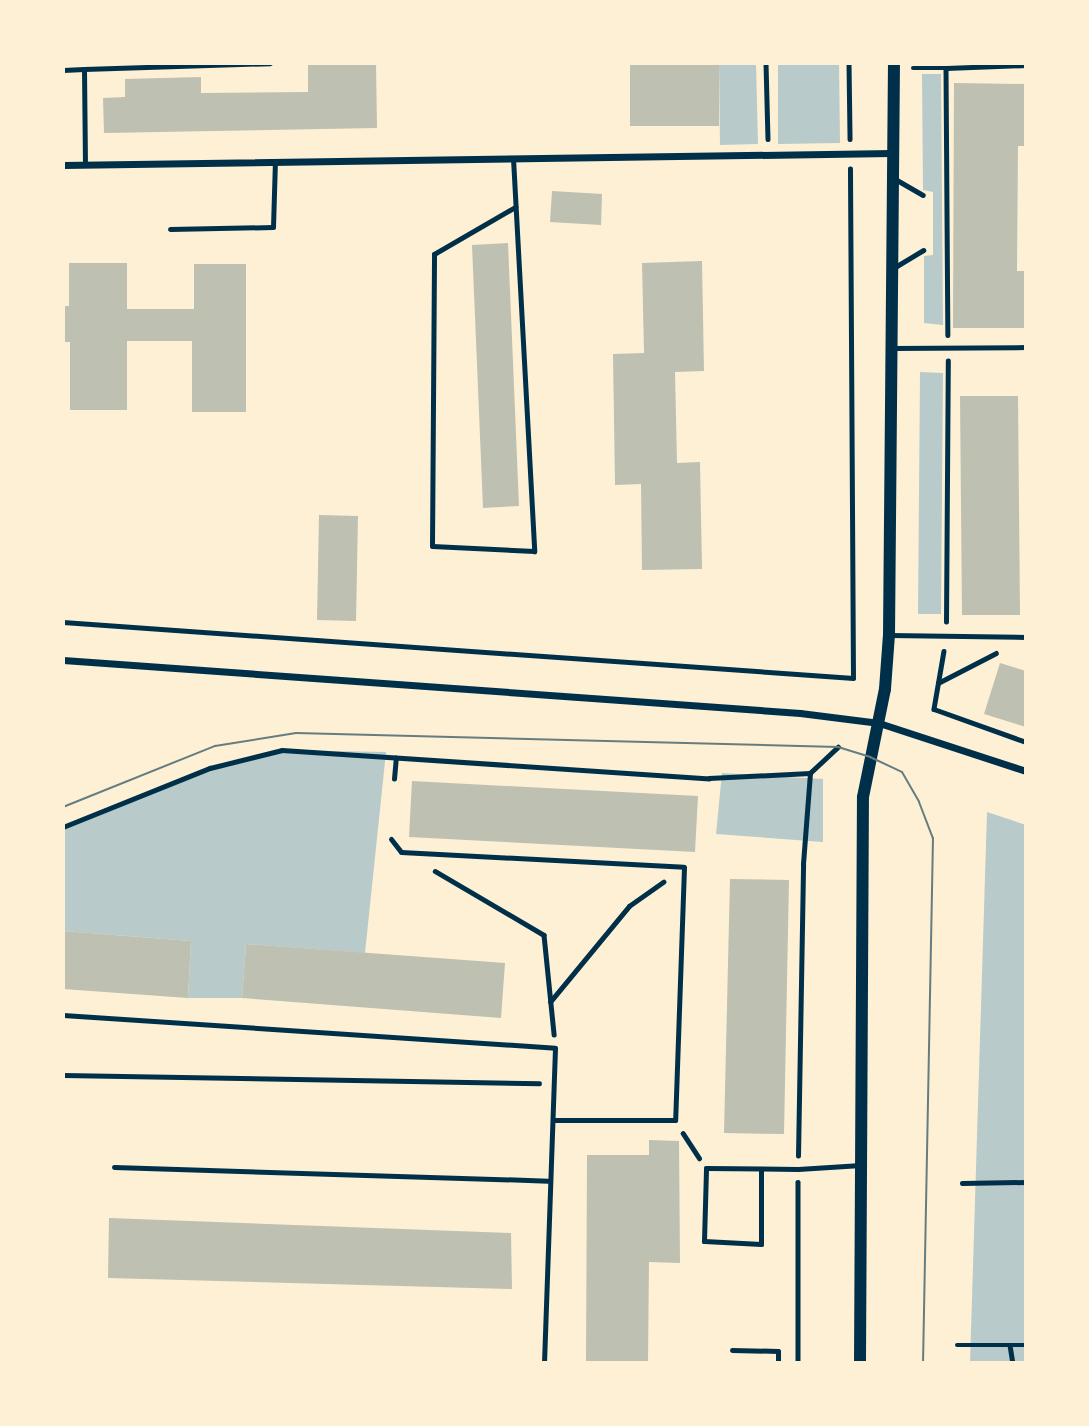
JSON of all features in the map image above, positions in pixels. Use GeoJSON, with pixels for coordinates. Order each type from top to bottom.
{"type":"FeatureCollection","features":[{"type":"Feature","properties":{"kind":"street"},"geometry":{"type":"LineString","coordinates":[[860,1363],[863,797],[879,723],[888,635],[894,63]]}},
{"type":"Feature","properties":{"kind":"street"},"geometry":{"type":"LineString","coordinates":[[63,165],[892,153]]}},
{"type":"Feature","properties":{"kind":"street"},"geometry":{"type":"LineString","coordinates":[[63,660],[800,713],[879,723],[1026,771]]}},
{"type":"Feature","properties":{"kind":"lane"},"geometry":{"type":"LineString","coordinates":[[63,70],[270,63]]}},
{"type":"Feature","properties":{"kind":"lane"},"geometry":{"type":"LineString","coordinates":[[84,69],[85,165]]}},
{"type":"Feature","properties":{"kind":"lane"},"geometry":{"type":"LineString","coordinates":[[513,158],[534,551],[432,546],[434,254],[515,207]]}},
{"type":"Feature","properties":{"kind":"lane"},"geometry":{"type":"LineString","coordinates":[[170,229],[273,227],[275,161]]}},
{"type":"Feature","properties":{"kind":"lane"},"geometry":{"type":"LineString","coordinates":[[892,177],[923,195]]}},
{"type":"Feature","properties":{"kind":"lane"},"geometry":{"type":"LineString","coordinates":[[892,269],[923,250]]}},
{"type":"Feature","properties":{"kind":"lane"},"geometry":{"type":"LineString","coordinates":[[892,348],[1026,347]]}},
{"type":"Feature","properties":{"kind":"lane"},"geometry":{"type":"LineString","coordinates":[[888,635],[1026,637]]}},
{"type":"Feature","properties":{"kind":"lane"},"geometry":{"type":"LineString","coordinates":[[391,839],[401,852],[684,867],[675,1120],[553,1119]]}},
{"type":"Feature","properties":{"kind":"lane"},"geometry":{"type":"LineString","coordinates":[[673,930],[681,930]]}},
{"type":"Feature","properties":{"kind":"lane"},"geometry":{"type":"LineString","coordinates":[[63,1015],[555,1048],[548,1181],[544,1363]]}},
{"type":"Feature","properties":{"kind":"lane"},"geometry":{"type":"LineString","coordinates":[[761,1169],[761,1244],[704,1241],[706,1168],[798,1169],[861,1165]]}},
{"type":"Feature","properties":{"kind":"lane"},"geometry":{"type":"LineString","coordinates":[[114,1167],[548,1181]]}},
{"type":"Feature","properties":{"kind":"lane"},"geometry":{"type":"LineString","coordinates":[[732,1350],[778,1351],[778,1363]]}},
{"type":"Feature","properties":{"kind":"path"},"geometry":{"type":"LineString","coordinates":[[766,63],[768,155]]}},
{"type":"Feature","properties":{"kind":"path"},"geometry":{"type":"LineString","coordinates":[[63,622],[853,678],[849,63]]}},
{"type":"Feature","properties":{"kind":"path"},"geometry":{"type":"LineString","coordinates":[[946,68],[1026,65]]}},
{"type":"Feature","properties":{"kind":"path"},"geometry":{"type":"LineString","coordinates":[[1004,649],[938,683],[934,709],[1026,741]]}},
{"type":"Feature","properties":{"kind":"path"},"geometry":{"type":"LineString","coordinates":[[63,827],[211,768],[282,750],[709,778],[810,773],[838,747]]}},
{"type":"Feature","properties":{"kind":"path"},"geometry":{"type":"LineString","coordinates":[[394,779],[397,758]]}},
{"type":"Feature","properties":{"kind":"path"},"geometry":{"type":"LineString","coordinates":[[799,1363],[798,1169],[803,863],[810,773]]}},
{"type":"Feature","properties":{"kind":"path"},"geometry":{"type":"LineString","coordinates":[[401,852],[544,935],[555,1048]]}},
{"type":"Feature","properties":{"kind":"path"},"geometry":{"type":"LineString","coordinates":[[550,1002],[629,906],[684,867]]}},
{"type":"Feature","properties":{"kind":"path"},"geometry":{"type":"LineString","coordinates":[[63,1075],[554,1084]]}},
{"type":"Feature","properties":{"kind":"path"},"geometry":{"type":"LineString","coordinates":[[675,1120],[706,1168]]}},
{"type":"Feature","properties":{"kind":"path"},"geometry":{"type":"LineString","coordinates":[[962,1183],[1025,1181]]}},
{"type":"Feature","properties":{"kind":"path"},"geometry":{"type":"LineString","coordinates":[[957,1345],[1026,1345]]}},
{"type":"Feature","properties":{"kind":"path"},"geometry":{"type":"LineString","coordinates":[[1010,1345],[1013,1363]]}},
{"type":"Feature","properties":{"kind":"shaded area"},"geometry":{"type":"Polygon","coordinates":[[[719,63],[756,63],[758,144],[720,145],[719,63]]]}},
{"type":"Feature","properties":{"kind":"shaded area"},"geometry":{"type":"Polygon","coordinates":[[[778,63],[839,63],[840,143],[778,144],[778,63]]]}},
{"type":"Feature","properties":{"kind":"shaded area"},"geometry":{"type":"Polygon","coordinates":[[[922,74],[941,74],[943,325],[924,323],[924,256],[933,255],[933,192],[923,190],[922,74]]]}},
{"type":"Feature","properties":{"kind":"shaded area"},"geometry":{"type":"Polygon","coordinates":[[[920,372],[943,373],[941,614],[918,614],[920,372]]]}},
{"type":"Feature","properties":{"kind":"shaded area"},"geometry":{"type":"Polygon","coordinates":[[[282,750],[386,752],[365,953],[246,944],[242,998],[188,998],[191,941],[63,931],[63,827],[210,768],[282,750]]]}},
{"type":"Feature","properties":{"kind":"shaded area"},"geometry":{"type":"Polygon","coordinates":[[[722,773],[823,779],[823,842],[716,834],[722,773]]]}},
{"type":"Feature","properties":{"kind":"shaded area"},"geometry":{"type":"Polygon","coordinates":[[[987,812],[1026,825],[1026,1363],[970,1363],[987,812]]]}},
{"type":"Feature","properties":{"kind":"building"},"geometry":{"type":"Polygon","coordinates":[[[308,63],[376,63],[377,128],[104,133],[103,98],[125,97],[125,79],[201,77],[201,93],[308,92],[308,63]]]}},
{"type":"Feature","properties":{"kind":"building"},"geometry":{"type":"Polygon","coordinates":[[[630,63],[719,63],[719,126],[630,126],[630,63]]]}},
{"type":"Feature","properties":{"kind":"building"},"geometry":{"type":"Polygon","coordinates":[[[954,83],[1026,84],[1026,146],[1018,146],[1017,271],[1026,271],[1026,328],[953,328],[954,83]]]}},
{"type":"Feature","properties":{"kind":"building"},"geometry":{"type":"Polygon","coordinates":[[[552,191],[602,194],[601,225],[550,222],[552,191]]]}},
{"type":"Feature","properties":{"kind":"building"},"geometry":{"type":"Polygon","coordinates":[[[508,243],[519,506],[483,508],[472,245],[508,243]]]}},
{"type":"Feature","properties":{"kind":"building"},"geometry":{"type":"Polygon","coordinates":[[[702,261],[704,371],[675,372],[677,463],[700,462],[702,569],[642,570],[641,484],[615,485],[613,354],[644,353],[642,263],[702,261]]]}},
{"type":"Feature","properties":{"kind":"building"},"geometry":{"type":"Polygon","coordinates":[[[69,263],[127,263],[127,309],[194,309],[194,264],[246,264],[246,412],[192,412],[192,341],[127,341],[127,410],[70,410],[70,342],[63,342],[63,306],[69,306],[69,263]]]}},
{"type":"Feature","properties":{"kind":"building"},"geometry":{"type":"Polygon","coordinates":[[[960,396],[1018,396],[1020,615],[962,615],[960,396]]]}},
{"type":"Feature","properties":{"kind":"building"},"geometry":{"type":"Polygon","coordinates":[[[319,515],[358,516],[356,621],[317,620],[319,515]]]}},
{"type":"Feature","properties":{"kind":"building"},"geometry":{"type":"Polygon","coordinates":[[[1000,663],[1026,671],[1026,727],[984,714],[1000,663]]]}},
{"type":"Feature","properties":{"kind":"building"},"geometry":{"type":"Polygon","coordinates":[[[412,781],[698,796],[695,852],[409,837],[412,781]]]}},
{"type":"Feature","properties":{"kind":"building"},"geometry":{"type":"Polygon","coordinates":[[[730,879],[789,880],[784,1134],[724,1133],[730,879]]]}},
{"type":"Feature","properties":{"kind":"building"},"geometry":{"type":"Polygon","coordinates":[[[63,931],[191,941],[188,998],[63,989],[63,931]]]}},
{"type":"Feature","properties":{"kind":"building"},"geometry":{"type":"Polygon","coordinates":[[[246,944],[505,963],[501,1018],[242,998],[246,944]]]}},
{"type":"Feature","properties":{"kind":"building"},"geometry":{"type":"Polygon","coordinates":[[[649,1140],[679,1141],[680,1263],[649,1262],[648,1363],[586,1363],[587,1155],[649,1155],[649,1140]]]}},
{"type":"Feature","properties":{"kind":"building"},"geometry":{"type":"Polygon","coordinates":[[[109,1218],[511,1233],[512,1289],[108,1278],[109,1218]]]}},
{"type":"Feature","properties":{"kind":"tram line"},"geometry":{"type":"LineString","coordinates":[[63,807],[215,746],[296,733],[838,747],[870,757],[902,772],[919,802],[933,838],[923,1363]]}}]}
